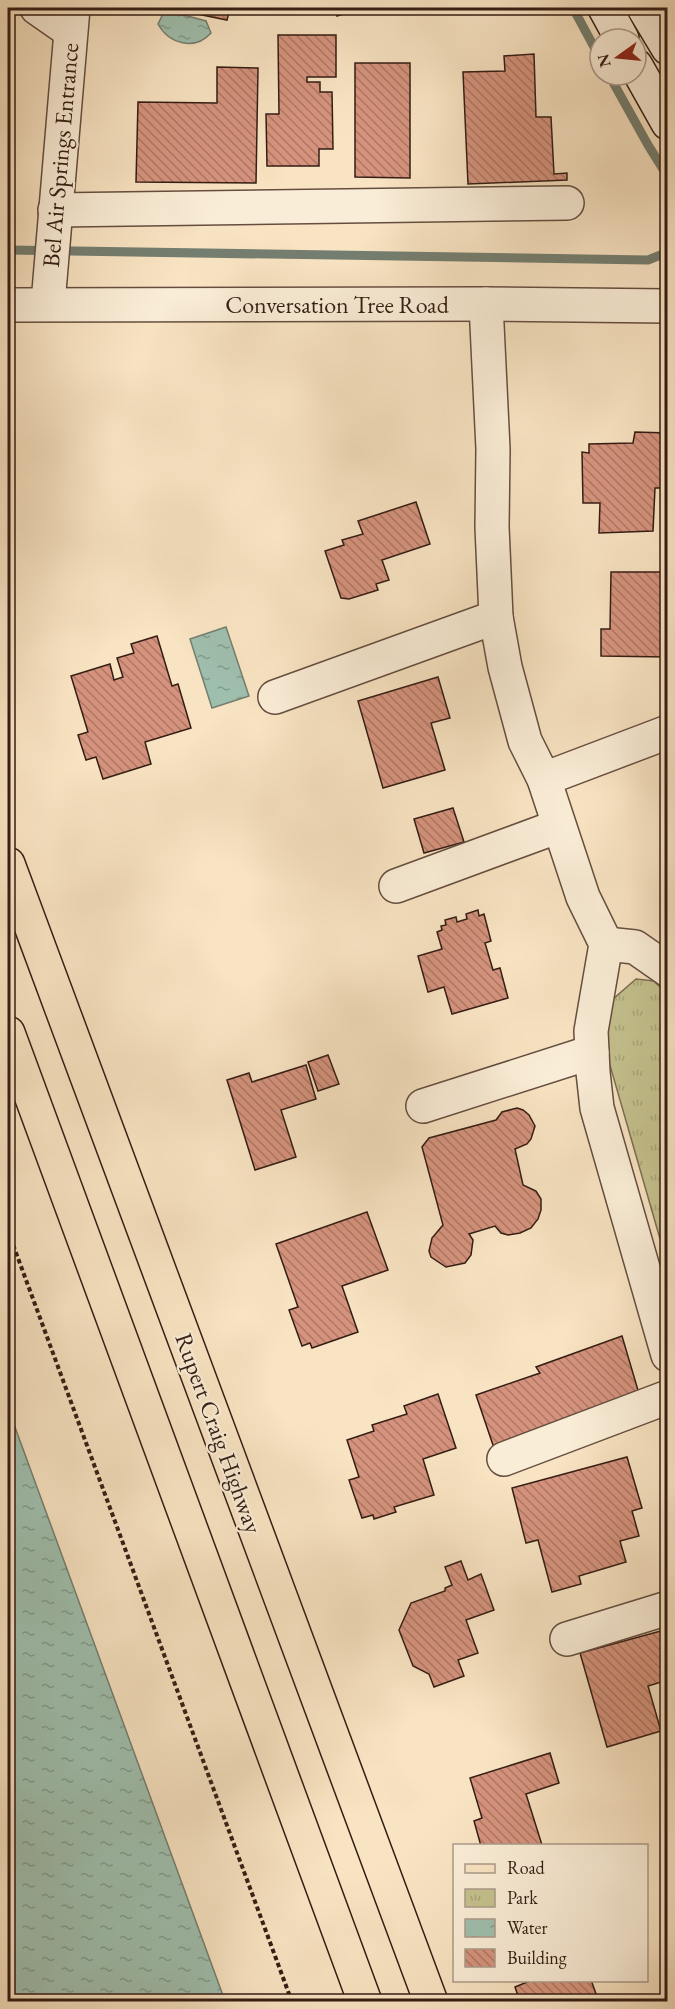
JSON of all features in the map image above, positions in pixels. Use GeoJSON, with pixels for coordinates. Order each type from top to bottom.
{"type":"FeatureCollection","features":[{"type":"Feature","properties":{"kind":"main road","name":"Rupert Craig Highway"},"geometry":{"type":"LineString","coordinates":[[8,864],[431,2001]]}},
{"type":"Feature","properties":{"kind":"main road"},"geometry":{"type":"LineString","coordinates":[[8,1033],[365,2001]]}},
{"type":"Feature","properties":{"kind":"street"},"geometry":{"type":"LineString","coordinates":[[37,8],[72,19]]}},
{"type":"Feature","properties":{"kind":"street"},"geometry":{"type":"LineString","coordinates":[[605,8],[615,27]]}},
{"type":"Feature","properties":{"kind":"street"},"geometry":{"type":"LineString","coordinates":[[644,8],[668,48]]}},
{"type":"Feature","properties":{"kind":"street","name":"Bel Air Springs Entrance"},"geometry":{"type":"LineString","coordinates":[[49,290],[72,19]]}},
{"type":"Feature","properties":{"kind":"street"},"geometry":{"type":"LineString","coordinates":[[648,87],[668,123]]}},
{"type":"Feature","properties":{"kind":"street"},"geometry":{"type":"LineString","coordinates":[[54,220],[567,202]]}},
{"type":"Feature","properties":{"kind":"street","name":"Conversation Tree Road"},"geometry":{"type":"LineString","coordinates":[[8,305],[49,290],[486,304],[668,306]]}},
{"type":"Feature","properties":{"kind":"street"},"geometry":{"type":"LineString","coordinates":[[486,304],[493,449],[492,527],[496,617],[505,666],[525,741],[544,779],[583,897],[606,944],[591,1031],[597,1108],[668,1355]]}},
{"type":"Feature","properties":{"kind":"street"},"geometry":{"type":"LineString","coordinates":[[276,697],[496,617]]}},
{"type":"Feature","properties":{"kind":"street"},"geometry":{"type":"LineString","coordinates":[[544,779],[668,732]]}},
{"type":"Feature","properties":{"kind":"street"},"geometry":{"type":"LineString","coordinates":[[396,885],[559,826]]}},
{"type":"Feature","properties":{"kind":"street"},"geometry":{"type":"LineString","coordinates":[[606,944],[635,947],[668,970]]}},
{"type":"Feature","properties":{"kind":"street"},"geometry":{"type":"LineString","coordinates":[[423,1106],[592,1052]]}},
{"type":"Feature","properties":{"kind":"street"},"geometry":{"type":"LineString","coordinates":[[504,1459],[668,1397]]}},
{"type":"Feature","properties":{"kind":"street"},"geometry":{"type":"LineString","coordinates":[[567,1639],[668,1608]]}},
{"type":"Feature","properties":{"kind":"path"},"geometry":{"type":"LineString","coordinates":[[8,1231],[292,2001]]}},
{"type":"Feature","properties":{"kind":"green space"},"geometry":{"type":"Polygon","coordinates":[[[636,979],[654,981],[667,994],[667,1263],[605,1048],[612,1000],[636,979]]]}},
{"type":"Feature","properties":{"kind":"water"},"geometry":{"type":"Polygon","coordinates":[[[165,10],[206,21],[211,33],[198,42],[183,43],[175,40],[158,24],[165,10]]]}},
{"type":"Feature","properties":{"kind":"water"},"geometry":{"type":"Polygon","coordinates":[[[226,627],[249,696],[212,708],[190,639],[226,627]]]}},
{"type":"Feature","properties":{"kind":"water"},"geometry":{"type":"Polygon","coordinates":[[[8,1408],[225,2001],[8,2001],[8,1408]]]}},
{"type":"Feature","properties":{"kind":"building"},"geometry":{"type":"Polygon","coordinates":[[[168,8],[230,8],[227,20],[168,8]]]}},
{"type":"Feature","properties":{"kind":"building"},"geometry":{"type":"Polygon","coordinates":[[[334,8],[362,8],[337,16],[334,8]]]}},
{"type":"Feature","properties":{"kind":"building"},"geometry":{"type":"Polygon","coordinates":[[[278,35],[336,35],[336,77],[307,77],[307,82],[320,82],[320,92],[332,92],[333,149],[319,149],[319,166],[267,166],[266,114],[279,114],[278,35]]]}},
{"type":"Feature","properties":{"kind":"building"},"geometry":{"type":"Polygon","coordinates":[[[534,54],[536,117],[551,117],[554,174],[567,173],[567,180],[468,184],[463,72],[505,71],[504,56],[534,54]]]}},
{"type":"Feature","properties":{"kind":"building"},"geometry":{"type":"Polygon","coordinates":[[[355,63],[410,63],[410,178],[355,177],[355,63]]]}},
{"type":"Feature","properties":{"kind":"building"},"geometry":{"type":"Polygon","coordinates":[[[217,67],[258,68],[256,183],[136,182],[138,102],[217,103],[217,67]]]}},
{"type":"Feature","properties":{"kind":"building"},"geometry":{"type":"Polygon","coordinates":[[[635,432],[668,433],[668,488],[655,488],[653,531],[599,533],[600,503],[583,503],[582,452],[589,453],[589,444],[633,443],[635,432]]]}},
{"type":"Feature","properties":{"kind":"building"},"geometry":{"type":"Polygon","coordinates":[[[416,502],[430,544],[382,560],[389,580],[376,584],[378,590],[349,599],[341,598],[325,551],[344,545],[342,540],[363,534],[358,521],[416,502]]]}},
{"type":"Feature","properties":{"kind":"building"},"geometry":{"type":"Polygon","coordinates":[[[611,572],[664,572],[664,597],[668,597],[668,657],[601,656],[601,629],[610,629],[611,572]]]}},
{"type":"Feature","properties":{"kind":"building"},"geometry":{"type":"Polygon","coordinates":[[[157,636],[172,686],[178,684],[191,728],[145,742],[151,764],[103,779],[96,757],[86,760],[78,735],[88,732],[71,676],[110,664],[114,680],[123,677],[117,658],[134,653],[131,644],[157,636]]]}},
{"type":"Feature","properties":{"kind":"building"},"geometry":{"type":"Polygon","coordinates":[[[438,677],[450,718],[431,723],[445,770],[383,788],[358,701],[438,677]]]}},
{"type":"Feature","properties":{"kind":"building"},"geometry":{"type":"Polygon","coordinates":[[[453,808],[464,842],[424,853],[414,819],[453,808]]]}},
{"type":"Feature","properties":{"kind":"building"},"geometry":{"type":"Polygon","coordinates":[[[663,827],[668,827],[668,876],[662,876],[663,827]]]}},
{"type":"Feature","properties":{"kind":"building"},"geometry":{"type":"Polygon","coordinates":[[[478,910],[479,916],[484,914],[491,941],[485,943],[493,970],[500,968],[508,998],[452,1014],[444,987],[428,992],[418,956],[442,949],[437,932],[442,930],[441,926],[446,925],[445,920],[456,917],[457,922],[467,919],[466,914],[478,910]]]}},
{"type":"Feature","properties":{"kind":"building"},"geometry":{"type":"Polygon","coordinates":[[[328,1055],[339,1084],[318,1091],[308,1062],[328,1055]]]}},
{"type":"Feature","properties":{"kind":"building"},"geometry":{"type":"Polygon","coordinates":[[[306,1065],[316,1099],[281,1110],[296,1157],[255,1170],[227,1080],[249,1073],[252,1082],[306,1065]]]}},
{"type":"Feature","properties":{"kind":"building"},"geometry":{"type":"Polygon","coordinates":[[[517,1108],[529,1115],[535,1126],[527,1144],[515,1149],[523,1185],[536,1191],[541,1199],[538,1219],[531,1228],[520,1233],[508,1235],[501,1233],[495,1226],[469,1234],[473,1240],[471,1255],[465,1263],[446,1267],[431,1257],[429,1251],[432,1238],[443,1225],[422,1147],[429,1138],[496,1120],[502,1112],[517,1108]]]}},
{"type":"Feature","properties":{"kind":"building"},"geometry":{"type":"Polygon","coordinates":[[[367,1212],[388,1270],[342,1286],[358,1332],[312,1348],[310,1343],[302,1346],[289,1310],[298,1307],[276,1244],[367,1212]]]}},
{"type":"Feature","properties":{"kind":"building"},"geometry":{"type":"Polygon","coordinates":[[[622,1336],[640,1397],[494,1448],[476,1395],[540,1373],[536,1367],[622,1336]]]}},
{"type":"Feature","properties":{"kind":"building"},"geometry":{"type":"Polygon","coordinates":[[[438,1394],[456,1448],[423,1459],[434,1495],[394,1507],[396,1512],[374,1519],[373,1515],[362,1518],[349,1480],[359,1477],[347,1440],[374,1431],[372,1425],[407,1414],[404,1406],[438,1394]]]}},
{"type":"Feature","properties":{"kind":"building"},"geometry":{"type":"Polygon","coordinates":[[[627,1457],[642,1508],[632,1511],[639,1536],[620,1541],[626,1562],[579,1576],[581,1584],[552,1592],[538,1540],[526,1543],[512,1488],[627,1457]]]}},
{"type":"Feature","properties":{"kind":"building"},"geometry":{"type":"Polygon","coordinates":[[[461,1561],[468,1580],[481,1574],[494,1610],[466,1620],[478,1653],[458,1660],[464,1676],[434,1687],[429,1674],[413,1666],[399,1630],[411,1603],[445,1591],[445,1588],[452,1585],[445,1567],[461,1561]]]}},
{"type":"Feature","properties":{"kind":"building"},"geometry":{"type":"Polygon","coordinates":[[[668,1629],[668,1680],[648,1686],[661,1731],[607,1747],[580,1653],[668,1629]]]}},
{"type":"Feature","properties":{"kind":"building"},"geometry":{"type":"Polygon","coordinates":[[[550,1753],[559,1783],[526,1794],[542,1844],[480,1844],[474,1821],[482,1818],[470,1778],[550,1753]]]}},
{"type":"Feature","properties":{"kind":"building"},"geometry":{"type":"Polygon","coordinates":[[[527,1982],[592,1982],[599,2002],[520,2002],[515,1987],[527,1982]]]}},
{"type":"Feature","properties":{"kind":"waterway"},"geometry":{"type":"LineString","coordinates":[[573,8],[588,36]]}},
{"type":"Feature","properties":{"kind":"waterway"},"geometry":{"type":"LineString","coordinates":[[616,87],[668,177]]}},
{"type":"Feature","properties":{"kind":"waterway"},"geometry":{"type":"LineString","coordinates":[[8,250],[648,260],[668,252]]}}]}
